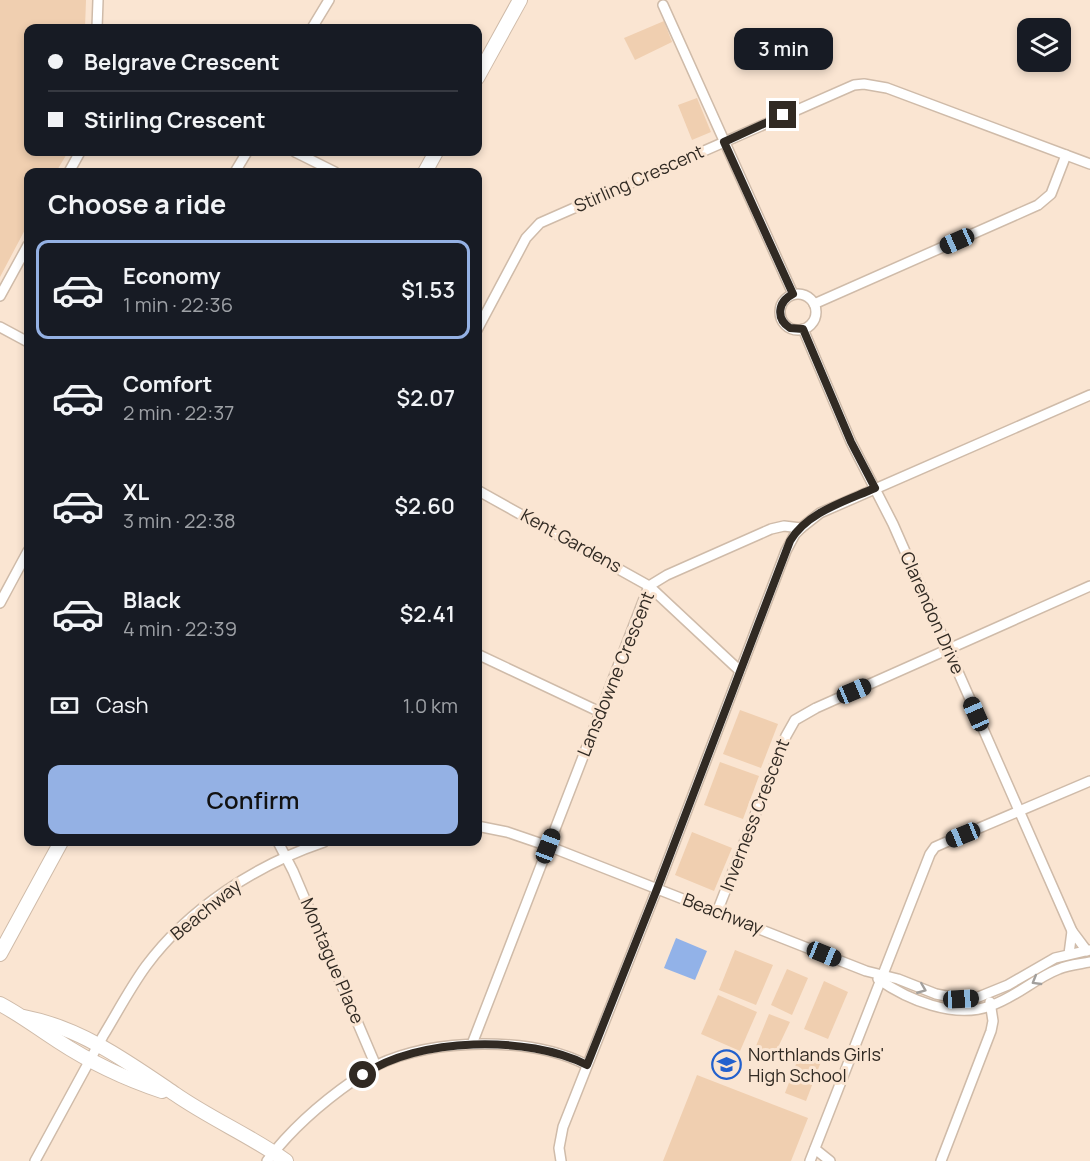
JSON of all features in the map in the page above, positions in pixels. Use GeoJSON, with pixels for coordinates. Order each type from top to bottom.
{"type":"FeatureCollection","features":[{"type":"Feature","properties":{"kind":"main road"},"geometry":{"type":"LineString","coordinates":[[482,69],[520,0]]}},
{"type":"Feature","properties":{"kind":"main road"},"geometry":{"type":"LineString","coordinates":[[0,954],[60,846]]}},
{"type":"Feature","properties":{"kind":"main road"},"geometry":{"type":"LineString","coordinates":[[0,998],[19,1014],[90,1060],[147,1086],[176,1095]]}},
{"type":"Feature","properties":{"kind":"main road"},"geometry":{"type":"LineString","coordinates":[[0,1004],[19,1014],[99,1044],[271,1157],[286,1161]]}},
{"type":"Feature","properties":{"kind":"street"},"geometry":{"type":"LineString","coordinates":[[97,24],[98,0]]}},
{"type":"Feature","properties":{"kind":"street"},"geometry":{"type":"LineString","coordinates":[[314,24],[329,0]]}},
{"type":"Feature","properties":{"kind":"street"},"geometry":{"type":"LineString","coordinates":[[663,4],[793,294]]}},
{"type":"Feature","properties":{"kind":"street","name":"Stirling Crescent"},"geometry":{"type":"LineString","coordinates":[[482,321],[526,238],[540,223],[842,89],[864,84],[887,88],[1090,164]]}},
{"type":"Feature","properties":{"kind":"street"},"geometry":{"type":"LineString","coordinates":[[814,304],[1038,205],[1051,194],[1066,155]]}},
{"type":"Feature","properties":{"kind":"street"},"geometry":{"type":"LineString","coordinates":[[303,156],[327,168]]}},
{"type":"Feature","properties":{"kind":"street"},"geometry":{"type":"LineString","coordinates":[[0,296],[24,252]]}},
{"type":"Feature","properties":{"kind":"street"},"geometry":{"type":"LineString","coordinates":[[793,294],[805,295],[814,304],[816,316],[809,327],[797,330],[785,325],[780,314],[783,302],[793,294]]}},
{"type":"Feature","properties":{"kind":"street"},"geometry":{"type":"LineString","coordinates":[[0,327],[24,340]]}},
{"type":"Feature","properties":{"kind":"street","name":"Clarendon Drive"},"geometry":{"type":"LineString","coordinates":[[803,329],[851,442],[893,524],[1072,931],[1089,950]]}},
{"type":"Feature","properties":{"kind":"street"},"geometry":{"type":"LineString","coordinates":[[561,1161],[561,1136],[587,1065],[786,551],[795,534],[820,513],[1090,394]]}},
{"type":"Feature","properties":{"kind":"street","name":"Kent Gardens"},"geometry":{"type":"LineString","coordinates":[[482,493],[649,586],[740,671]]}},
{"type":"Feature","properties":{"kind":"street","name":"Lansdowne Crescent"},"geometry":{"type":"LineString","coordinates":[[472,1044],[649,586],[667,574],[771,529],[784,526],[801,528]]}},
{"type":"Feature","properties":{"kind":"street"},"geometry":{"type":"LineString","coordinates":[[0,603],[24,558]]}},
{"type":"Feature","properties":{"kind":"street","name":"Inverness Crescent"},"geometry":{"type":"LineString","coordinates":[[717,912],[786,736],[795,720],[816,708],[1090,586]]}},
{"type":"Feature","properties":{"kind":"street"},"geometry":{"type":"LineString","coordinates":[[482,656],[600,712]]}},
{"type":"Feature","properties":{"kind":"street"},"geometry":{"type":"LineString","coordinates":[[810,1161],[930,854],[935,847],[1090,781]]}},
{"type":"Feature","properties":{"kind":"street","name":"Beachway"},"geometry":{"type":"LineString","coordinates":[[482,827],[507,832],[548,846],[882,978],[950,998],[976,998],[1008,985],[1039,966],[1069,954],[1089,950]]}},
{"type":"Feature","properties":{"kind":"street"},"geometry":{"type":"LineString","coordinates":[[280,846],[286,856]]}},
{"type":"Feature","properties":{"kind":"street","name":"Beachway"},"geometry":{"type":"LineString","coordinates":[[35,1161],[130,990],[164,945],[189,920],[224,892],[286,856],[313,846]]}},
{"type":"Feature","properties":{"kind":"street","name":"Montague Place"},"geometry":{"type":"LineString","coordinates":[[286,856],[376,1066]]}},
{"type":"Feature","properties":{"kind":"street"},"geometry":{"type":"LineString","coordinates":[[1069,954],[1072,931]]}},
{"type":"Feature","properties":{"kind":"street","name":"Beachway"},"geometry":{"type":"LineString","coordinates":[[882,978],[893,989],[949,1009],[965,1011],[991,1006],[1059,968],[1090,962]]}},
{"type":"Feature","properties":{"kind":"street"},"geometry":{"type":"LineString","coordinates":[[941,1161],[991,1031],[993,1021],[987,994]]}},
{"type":"Feature","properties":{"kind":"street"},"geometry":{"type":"LineString","coordinates":[[271,1157],[284,1139],[327,1101],[376,1066],[416,1053],[472,1044],[544,1049],[573,1057],[587,1065]]}},
{"type":"Feature","properties":{"kind":"street"},"geometry":{"type":"LineString","coordinates":[[815,1149],[830,1161]]}},
{"type":"Feature","properties":{"kind":"shaded area"},"geometry":{"type":"Polygon","coordinates":[[[0,0],[86,0],[85,24],[24,24],[24,156],[66,156],[58,168],[24,168],[24,232],[0,277],[0,0]]]}},
{"type":"Feature","properties":{"kind":"shaded area"},"geometry":{"type":"Polygon","coordinates":[[[664,21],[672,42],[635,60],[624,38],[664,21]]]}},
{"type":"Feature","properties":{"kind":"shaded area"},"geometry":{"type":"Polygon","coordinates":[[[697,98],[711,132],[692,140],[678,105],[697,98]]]}},
{"type":"Feature","properties":{"kind":"shaded area"},"geometry":{"type":"Polygon","coordinates":[[[740,710],[778,724],[761,768],[723,754],[740,710]]]}},
{"type":"Feature","properties":{"kind":"shaded area"},"geometry":{"type":"Polygon","coordinates":[[[720,762],[759,776],[743,819],[704,805],[720,762]]]}},
{"type":"Feature","properties":{"kind":"shaded area"},"geometry":{"type":"Polygon","coordinates":[[[692,832],[732,848],[714,891],[675,875],[692,832]]]}},
{"type":"Feature","properties":{"kind":"shaded area"},"geometry":{"type":"Polygon","coordinates":[[[735,950],[773,965],[756,1005],[719,990],[735,950]]]}},
{"type":"Feature","properties":{"kind":"shaded area"},"geometry":{"type":"Polygon","coordinates":[[[787,969],[808,978],[792,1015],[771,1005],[787,969]]]}},
{"type":"Feature","properties":{"kind":"shaded area"},"geometry":{"type":"Polygon","coordinates":[[[824,981],[848,992],[828,1039],[804,1029],[824,981]]]}},
{"type":"Feature","properties":{"kind":"shaded area"},"geometry":{"type":"Polygon","coordinates":[[[718,995],[757,1012],[740,1051],[701,1034],[718,995]]]}},
{"type":"Feature","properties":{"kind":"shaded area"},"geometry":{"type":"Polygon","coordinates":[[[769,1014],[790,1022],[773,1058],[754,1051],[769,1014]]]}},
{"type":"Feature","properties":{"kind":"shaded area"},"geometry":{"type":"Polygon","coordinates":[[[801,1051],[822,1059],[806,1101],[785,1093],[801,1051]]]}},
{"type":"Feature","properties":{"kind":"shaded area"},"geometry":{"type":"Polygon","coordinates":[[[697,1075],[808,1118],[791,1161],[663,1161],[697,1075]]]}},
{"type":"Feature","properties":{"kind":"water"},"geometry":{"type":"Polygon","coordinates":[[[676,938],[707,951],[695,980],[664,968],[676,938]]]}},
{"type":"Feature","properties":{"kind":"place","name":"Northlands Girls' High School"},"geometry":{"type":"Point","coordinates":[727,1065]}},
{"type":"Feature","properties":{"kind":"route"},"geometry":{"type":"LineString","coordinates":[[363,1075],[376,1066],[416,1053],[472,1044],[544,1049],[573,1057],[587,1065],[790,541],[809,520],[820,513],[875,488],[851,442],[803,329],[790,328],[782,319],[780,308],[787,297],[793,294],[724,142],[783,115]]}}]}
